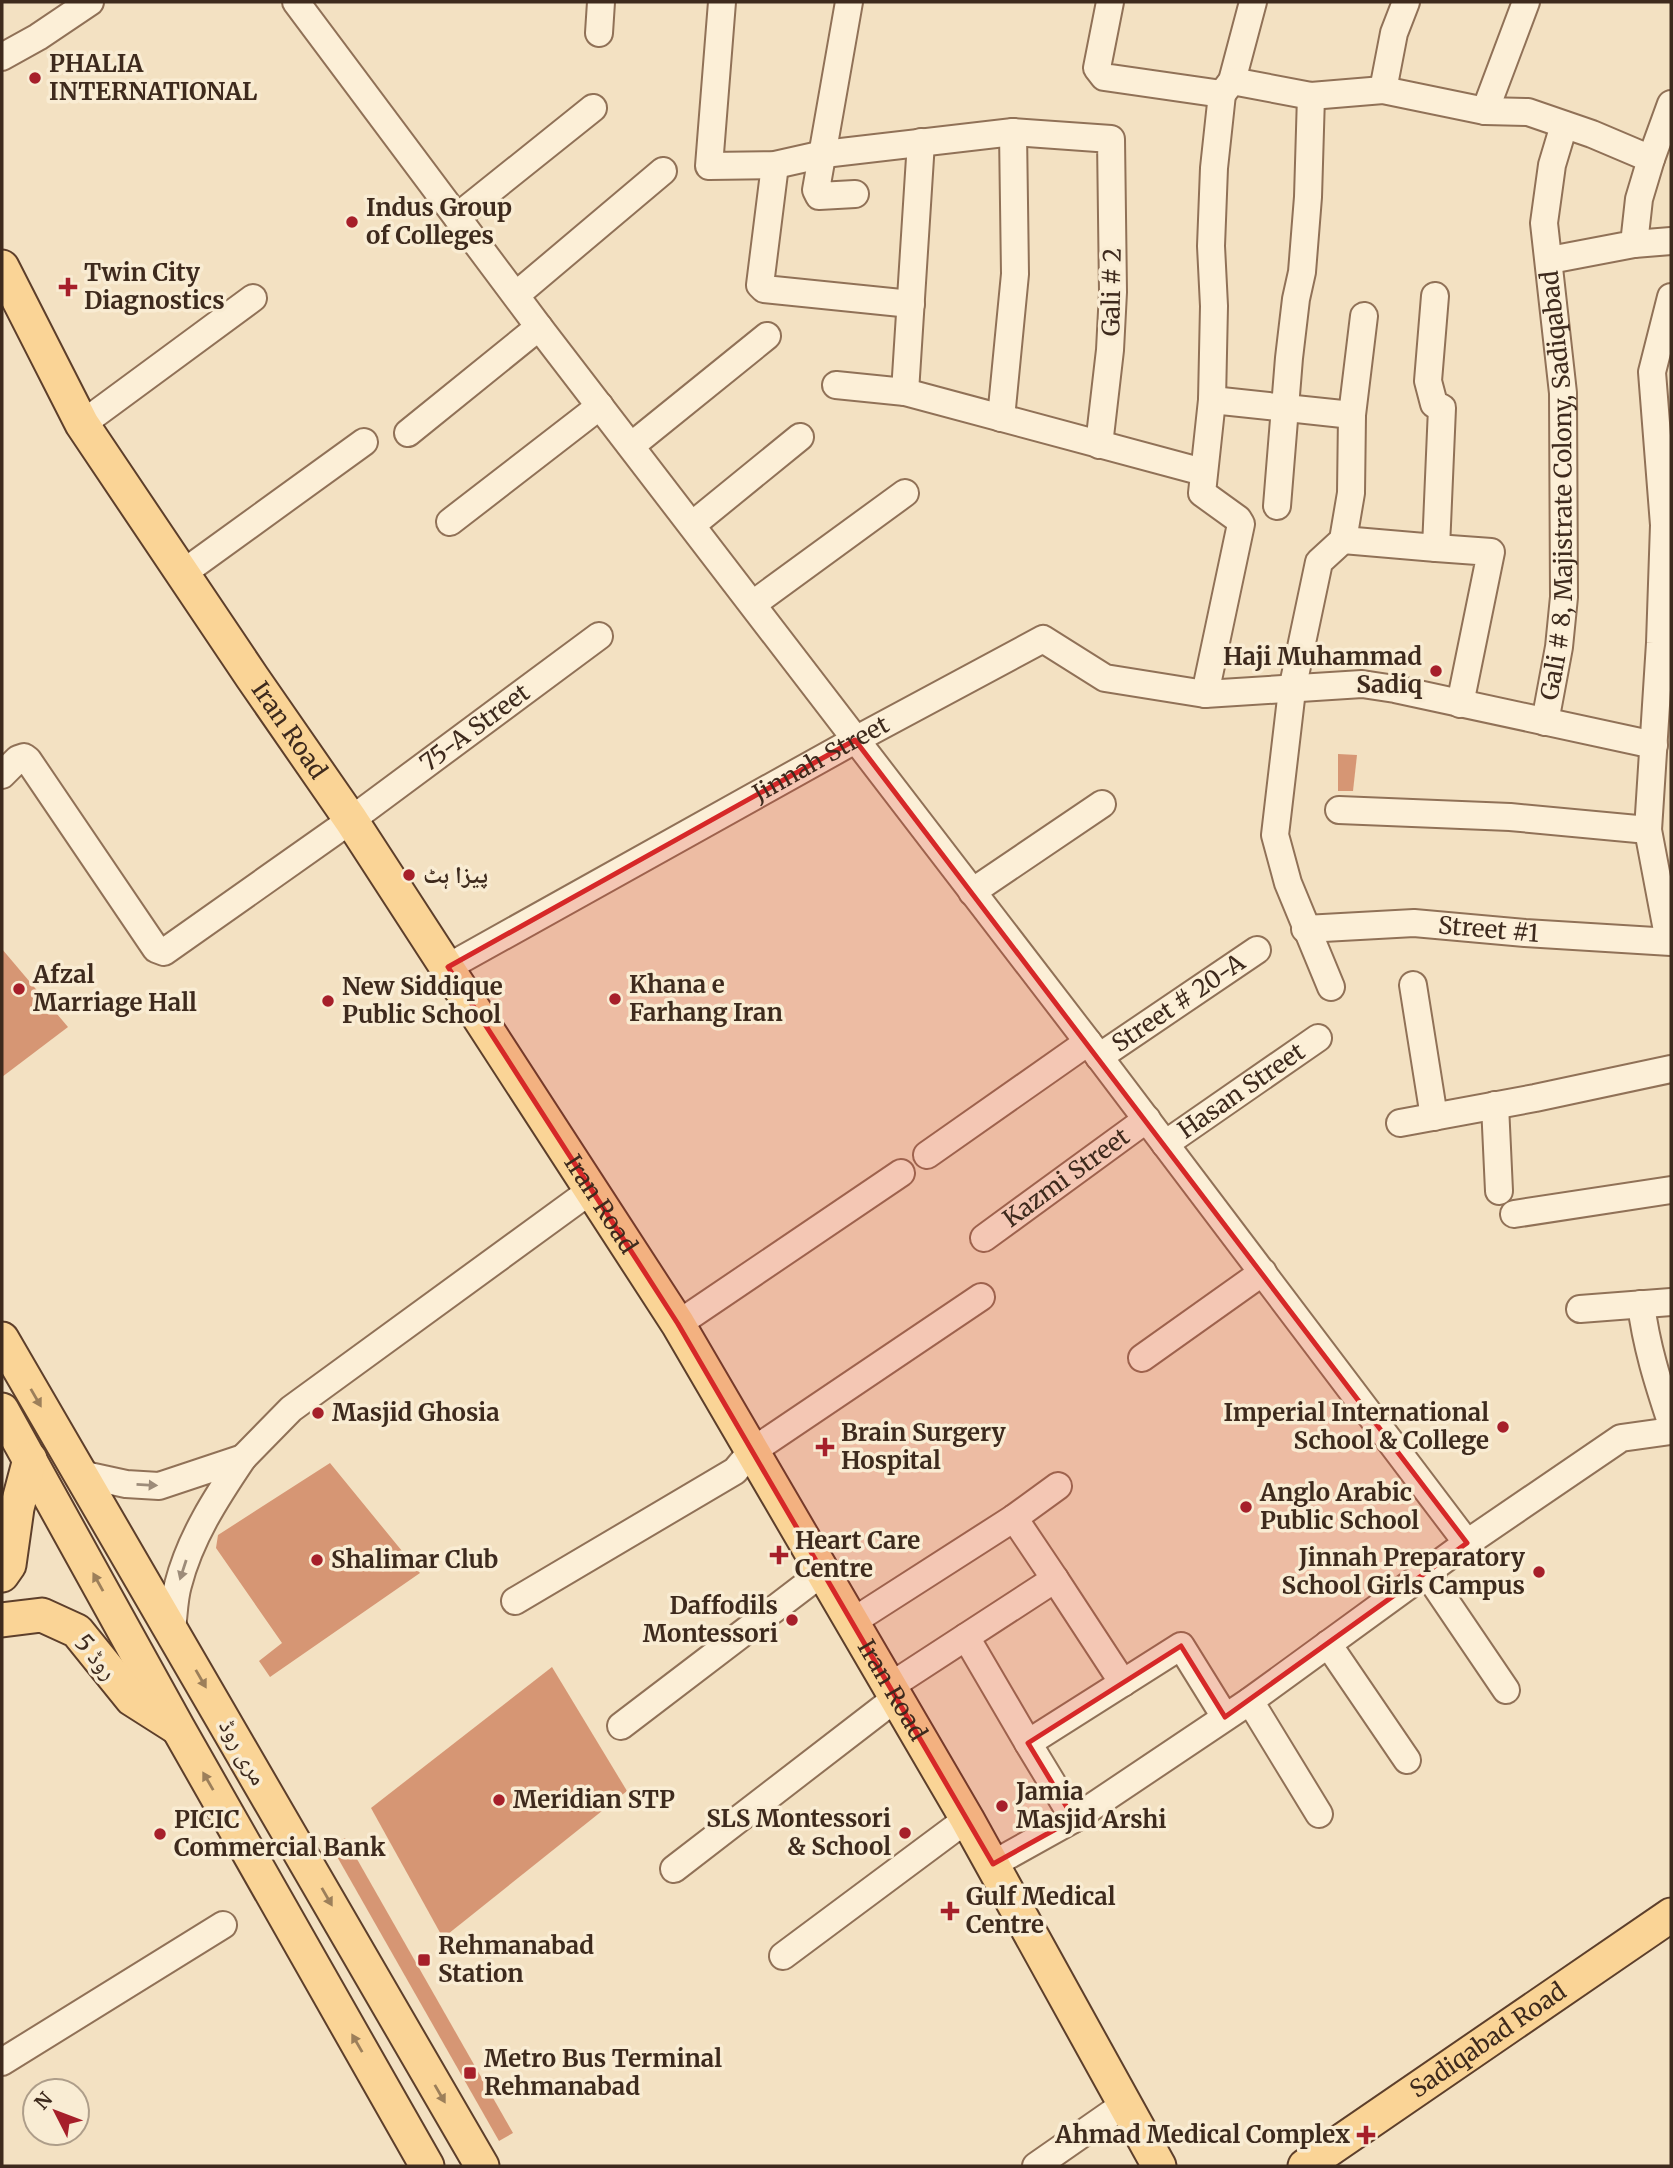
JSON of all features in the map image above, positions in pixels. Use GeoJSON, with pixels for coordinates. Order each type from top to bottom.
{"type":"FeatureCollection","features":[{"type":"Feature","properties":{"kind":"main road","name":"Iran Road"},"geometry":{"type":"LineString","coordinates":[[2,267],[82,424],[351,820],[678,1324],[993,1864],[1159,2166]]}},
{"type":"Feature","properties":{"kind":"main road","name":"مری روڈ"},"geometry":{"type":"LineString","coordinates":[[2,1339],[482,2166]]}},
{"type":"Feature","properties":{"kind":"main road","name":"مری روڈ"},"geometry":{"type":"LineString","coordinates":[[2,1410],[178,1728],[427,2166]]}},
{"type":"Feature","properties":{"kind":"main road"},"geometry":{"type":"LineString","coordinates":[[2,1575],[9,1565],[17,1508],[30,1458]]}},
{"type":"Feature","properties":{"kind":"main road","name":"روڈ 5"},"geometry":{"type":"LineString","coordinates":[[2,1620],[42,1615],[76,1631],[132,1699],[178,1728]]}},
{"type":"Feature","properties":{"kind":"main road","name":"Sadiqabad Road"},"geometry":{"type":"LineString","coordinates":[[1305,2166],[1671,1915]]}},
{"type":"Feature","properties":{"kind":"street"},"geometry":{"type":"LineString","coordinates":[[2,57],[38,37],[90,2]]}},
{"type":"Feature","properties":{"kind":"street"},"geometry":{"type":"LineString","coordinates":[[296,2],[539,327],[754,604],[1467,1543]]}},
{"type":"Feature","properties":{"kind":"street"},"geometry":{"type":"LineString","coordinates":[[599,33],[601,2]]}},
{"type":"Feature","properties":{"kind":"street"},"geometry":{"type":"LineString","coordinates":[[722,2],[709,166],[775,164],[824,154],[1013,132],[1015,274],[1001,418]]}},
{"type":"Feature","properties":{"kind":"street"},"geometry":{"type":"LineString","coordinates":[[849,2],[816,190],[819,196],[855,194]]}},
{"type":"Feature","properties":{"kind":"street"},"geometry":{"type":"LineString","coordinates":[[1110,2],[1097,68],[1104,77],[1311,96],[1383,90],[1485,111],[1528,112],[1651,159]]}},
{"type":"Feature","properties":{"kind":"street"},"geometry":{"type":"LineString","coordinates":[[1253,2],[1227,87],[1214,168],[1211,246],[1214,306],[1212,400],[1202,493],[1241,524],[1205,694],[1362,684],[1654,746]]}},
{"type":"Feature","properties":{"kind":"street"},"geometry":{"type":"LineString","coordinates":[[1383,90],[1394,33],[1406,2]]}},
{"type":"Feature","properties":{"kind":"street"},"geometry":{"type":"LineString","coordinates":[[1485,111],[1526,2]]}},
{"type":"Feature","properties":{"kind":"street"},"geometry":{"type":"LineString","coordinates":[[1277,506],[1293,322],[1302,272],[1308,197],[1311,96]]}},
{"type":"Feature","properties":{"kind":"street"},"geometry":{"type":"LineString","coordinates":[[1634,244],[1639,199],[1671,104]]}},
{"type":"Feature","properties":{"kind":"street"},"geometry":{"type":"LineString","coordinates":[[457,217],[593,108]]}},
{"type":"Feature","properties":{"kind":"street","name":"Gali # 8, Majistrate Colony, Sadiqabad"},"geometry":{"type":"LineString","coordinates":[[1545,722],[1559,647],[1564,597],[1563,393],[1544,223],[1552,165],[1564,125]]}},
{"type":"Feature","properties":{"kind":"street","name":"Gali # 2"},"geometry":{"type":"LineString","coordinates":[[1013,132],[1111,139],[1113,292],[1110,350],[1099,445]]}},
{"type":"Feature","properties":{"kind":"street"},"geometry":{"type":"LineString","coordinates":[[905,392],[921,142]]}},
{"type":"Feature","properties":{"kind":"street"},"geometry":{"type":"LineString","coordinates":[[775,164],[760,285],[764,289],[911,304]]}},
{"type":"Feature","properties":{"kind":"street"},"geometry":{"type":"LineString","coordinates":[[516,295],[663,171]]}},
{"type":"Feature","properties":{"kind":"street"},"geometry":{"type":"LineString","coordinates":[[1550,260],[1634,244],[1671,242]]}},
{"type":"Feature","properties":{"kind":"street"},"geometry":{"type":"LineString","coordinates":[[1434,296],[1428,381],[1434,404],[1442,408],[1436,548]]}},
{"type":"Feature","properties":{"kind":"street"},"geometry":{"type":"LineString","coordinates":[[1670,941],[1648,830],[1665,643],[1667,544],[1653,372],[1671,297]]}},
{"type":"Feature","properties":{"kind":"street"},"geometry":{"type":"LineString","coordinates":[[82,424],[253,298]]}},
{"type":"Feature","properties":{"kind":"street"},"geometry":{"type":"LineString","coordinates":[[1331,986],[1305,929],[1288,883],[1275,835],[1292,690],[1319,562],[1343,540],[1351,493],[1352,415],[1364,316]]}},
{"type":"Feature","properties":{"kind":"street"},"geometry":{"type":"LineString","coordinates":[[408,433],[539,327]]}},
{"type":"Feature","properties":{"kind":"street"},"geometry":{"type":"LineString","coordinates":[[631,446],[767,336]]}},
{"type":"Feature","properties":{"kind":"street"},"geometry":{"type":"LineString","coordinates":[[836,385],[905,392],[1203,472]]}},
{"type":"Feature","properties":{"kind":"street"},"geometry":{"type":"LineString","coordinates":[[1212,400],[1352,415]]}},
{"type":"Feature","properties":{"kind":"street"},"geometry":{"type":"LineString","coordinates":[[450,522],[600,406]]}},
{"type":"Feature","properties":{"kind":"street"},"geometry":{"type":"LineString","coordinates":[[692,525],[800,437]]}},
{"type":"Feature","properties":{"kind":"street"},"geometry":{"type":"LineString","coordinates":[[183,573],[364,442]]}},
{"type":"Feature","properties":{"kind":"street"},"geometry":{"type":"LineString","coordinates":[[754,604],[905,493]]}},
{"type":"Feature","properties":{"kind":"street"},"geometry":{"type":"LineString","coordinates":[[1343,540],[1491,552],[1460,704]]}},
{"type":"Feature","properties":{"kind":"street","name":"75-A Street"},"geometry":{"type":"LineString","coordinates":[[2,775],[18,760],[24,757],[28,760],[159,951],[164,951],[351,820],[599,636]]}},
{"type":"Feature","properties":{"kind":"street","name":"Jinnah Street"},"geometry":{"type":"LineString","coordinates":[[448,967],[855,740],[1043,639],[1105,678],[1205,694]]}},
{"type":"Feature","properties":{"kind":"street"},"geometry":{"type":"LineString","coordinates":[[972,892],[1102,804]]}},
{"type":"Feature","properties":{"kind":"street"},"geometry":{"type":"LineString","coordinates":[[1339,810],[1510,817],[1648,830]]}},
{"type":"Feature","properties":{"kind":"street","name":"Street #1"},"geometry":{"type":"LineString","coordinates":[[1305,929],[1414,923],[1525,933],[1670,941]]}},
{"type":"Feature","properties":{"kind":"street","name":"Street # 20-A"},"geometry":{"type":"LineString","coordinates":[[927,1155],[1257,950]]}},
{"type":"Feature","properties":{"kind":"street"},"geometry":{"type":"LineString","coordinates":[[1413,985],[1434,1117]]}},
{"type":"Feature","properties":{"kind":"street","name":"Hasan Street"},"geometry":{"type":"LineString","coordinates":[[1165,1144],[1318,1038]]}},
{"type":"Feature","properties":{"kind":"street"},"geometry":{"type":"LineString","coordinates":[[1400,1123],[1671,1069]]}},
{"type":"Feature","properties":{"kind":"street"},"geometry":{"type":"LineString","coordinates":[[1495,1105],[1499,1191]]}},
{"type":"Feature","properties":{"kind":"street","name":"Kazmi Street"},"geometry":{"type":"LineString","coordinates":[[984,1238],[1147,1119]]}},
{"type":"Feature","properties":{"kind":"street"},"geometry":{"type":"LineString","coordinates":[[678,1324],[901,1173]]}},
{"type":"Feature","properties":{"kind":"street"},"geometry":{"type":"LineString","coordinates":[[1514,1214],[1671,1190]]}},
{"type":"Feature","properties":{"kind":"street"},"geometry":{"type":"LineString","coordinates":[[172,1629],[177,1587],[191,1545],[215,1499],[243,1458],[291,1409],[590,1191]]}},
{"type":"Feature","properties":{"kind":"street"},"geometry":{"type":"LineString","coordinates":[[1142,1358],[1263,1272]]}},
{"type":"Feature","properties":{"kind":"street"},"geometry":{"type":"LineString","coordinates":[[515,1601],[735,1471],[751,1452],[981,1297]]}},
{"type":"Feature","properties":{"kind":"street"},"geometry":{"type":"LineString","coordinates":[[1580,1309],[1671,1302]]}},
{"type":"Feature","properties":{"kind":"street"},"geometry":{"type":"LineString","coordinates":[[1640,1304],[1653,1364],[1671,1422]]}},
{"type":"Feature","properties":{"kind":"street"},"geometry":{"type":"LineString","coordinates":[[993,1864],[1074,1819],[1250,1701],[1426,1572],[1621,1438],[1671,1431]]}},
{"type":"Feature","properties":{"kind":"street"},"geometry":{"type":"LineString","coordinates":[[80,1474],[126,1484],[159,1486],[243,1458]]}},
{"type":"Feature","properties":{"kind":"street"},"geometry":{"type":"LineString","coordinates":[[852,1622],[1014,1518],[1058,1486]]}},
{"type":"Feature","properties":{"kind":"street"},"geometry":{"type":"LineString","coordinates":[[1014,1518],[1123,1683]]}},
{"type":"Feature","properties":{"kind":"street"},"geometry":{"type":"LineString","coordinates":[[621,1726],[822,1572]]}},
{"type":"Feature","properties":{"kind":"street"},"geometry":{"type":"LineString","coordinates":[[1426,1572],[1506,1690]]}},
{"type":"Feature","properties":{"kind":"street"},"geometry":{"type":"LineString","coordinates":[[674,1869],[892,1693],[966,1637],[1055,1579]]}},
{"type":"Feature","properties":{"kind":"street"},"geometry":{"type":"LineString","coordinates":[[966,1637],[1074,1819]]}},
{"type":"Feature","properties":{"kind":"street"},"geometry":{"type":"LineString","coordinates":[[1328,1644],[1406,1759]]}},
{"type":"Feature","properties":{"kind":"street"},"geometry":{"type":"LineString","coordinates":[[1028,1743],[1181,1646],[1225,1717]]}},
{"type":"Feature","properties":{"kind":"street"},"geometry":{"type":"LineString","coordinates":[[1250,1701],[1319,1814]]}},
{"type":"Feature","properties":{"kind":"street"},"geometry":{"type":"LineString","coordinates":[[783,1955],[967,1819]]}},
{"type":"Feature","properties":{"kind":"street"},"geometry":{"type":"LineString","coordinates":[[2,2062],[223,1925]]}},
{"type":"Feature","properties":{"kind":"street"},"geometry":{"type":"LineString","coordinates":[[1036,2166],[1125,2104]]}},
{"type":"Feature","properties":{"kind":"highlighted area"},"geometry":{"type":"Polygon","coordinates":[[[855,740],[1467,1543],[1225,1717],[1181,1646],[1028,1743],[1074,1819],[993,1864],[678,1324],[448,967],[855,740]]]}},
{"type":"Feature","properties":{"kind":"building"},"geometry":{"type":"Polygon","coordinates":[[[1338,754],[1357,755],[1353,791],[1338,791],[1338,754]]]}},
{"type":"Feature","properties":{"kind":"building","name":"Afzal Marriage Hall"},"geometry":{"type":"Polygon","coordinates":[[[2,949],[68,1027],[2,1077],[2,949]]]}},
{"type":"Feature","properties":{"kind":"building","name":"Shalimar Club"},"geometry":{"type":"Polygon","coordinates":[[[330,1463],[420,1573],[270,1677],[259,1661],[282,1643],[216,1548],[218,1535],[330,1463]]]}},
{"type":"Feature","properties":{"kind":"building","name":"Meridian STP"},"geometry":{"type":"Polygon","coordinates":[[[552,1667],[627,1791],[443,1938],[371,1808],[552,1667]]]}},
{"type":"Feature","properties":{"kind":"building"},"geometry":{"type":"Polygon","coordinates":[[[345,1838],[513,2133],[499,2141],[331,1846],[345,1838]]]}},
{"type":"Feature","properties":{"kind":"place","name":"PHALIA INTERNATIONAL"},"geometry":{"type":"Point","coordinates":[35,78]}},
{"type":"Feature","properties":{"kind":"place","name":"Indus Group of Colleges"},"geometry":{"type":"Point","coordinates":[352,222]}},
{"type":"Feature","properties":{"kind":"place","name":"Twin City Diagnostics"},"geometry":{"type":"Point","coordinates":[68,287]}},
{"type":"Feature","properties":{"kind":"place","name":"Haji Muhammad Sadiq"},"geometry":{"type":"Point","coordinates":[1436,671]}},
{"type":"Feature","properties":{"kind":"place","name":"پیزا ہٹ"},"geometry":{"type":"Point","coordinates":[409,875]}},
{"type":"Feature","properties":{"kind":"place","name":"Afzal Marriage Hall"},"geometry":{"type":"Point","coordinates":[19,989]}},
{"type":"Feature","properties":{"kind":"place","name":"Khana e Farhang Iran"},"geometry":{"type":"Point","coordinates":[615,999]}},
{"type":"Feature","properties":{"kind":"place","name":"New Siddique Public School"},"geometry":{"type":"Point","coordinates":[328,1001]}},
{"type":"Feature","properties":{"kind":"place","name":"Masjid Ghosia"},"geometry":{"type":"Point","coordinates":[318,1413]}},
{"type":"Feature","properties":{"kind":"place","name":"Imperial International School & College"},"geometry":{"type":"Point","coordinates":[1503,1427]}},
{"type":"Feature","properties":{"kind":"place","name":"Brain Surgery Hospital"},"geometry":{"type":"Point","coordinates":[825,1447]}},
{"type":"Feature","properties":{"kind":"place","name":"Anglo Arabic Public School"},"geometry":{"type":"Point","coordinates":[1246,1507]}},
{"type":"Feature","properties":{"kind":"place","name":"Heart Care Centre"},"geometry":{"type":"Point","coordinates":[779,1555]}},
{"type":"Feature","properties":{"kind":"place","name":"Shalimar Club"},"geometry":{"type":"Point","coordinates":[317,1560]}},
{"type":"Feature","properties":{"kind":"place","name":"Jinnah Preparatory School Girls Campus"},"geometry":{"type":"Point","coordinates":[1539,1572]}},
{"type":"Feature","properties":{"kind":"place","name":"Daffodils Montessori"},"geometry":{"type":"Point","coordinates":[792,1620]}},
{"type":"Feature","properties":{"kind":"place","name":"Meridian STP"},"geometry":{"type":"Point","coordinates":[499,1800]}},
{"type":"Feature","properties":{"kind":"place","name":"Jamia Masjid Arshi"},"geometry":{"type":"Point","coordinates":[1002,1806]}},
{"type":"Feature","properties":{"kind":"place","name":"SLS Montessori & School"},"geometry":{"type":"Point","coordinates":[905,1833]}},
{"type":"Feature","properties":{"kind":"place","name":"PICIC Commercial Bank"},"geometry":{"type":"Point","coordinates":[160,1834]}},
{"type":"Feature","properties":{"kind":"place","name":"Gulf Medical Centre"},"geometry":{"type":"Point","coordinates":[950,1911]}},
{"type":"Feature","properties":{"kind":"place","name":"Rehmanabad Station"},"geometry":{"type":"Point","coordinates":[424,1960]}},
{"type":"Feature","properties":{"kind":"place","name":"Metro Bus Terminal Rehmanabad"},"geometry":{"type":"Point","coordinates":[470,2073]}},
{"type":"Feature","properties":{"kind":"place","name":"Ahmad Medical Complex"},"geometry":{"type":"Point","coordinates":[1366,2135]}}]}
